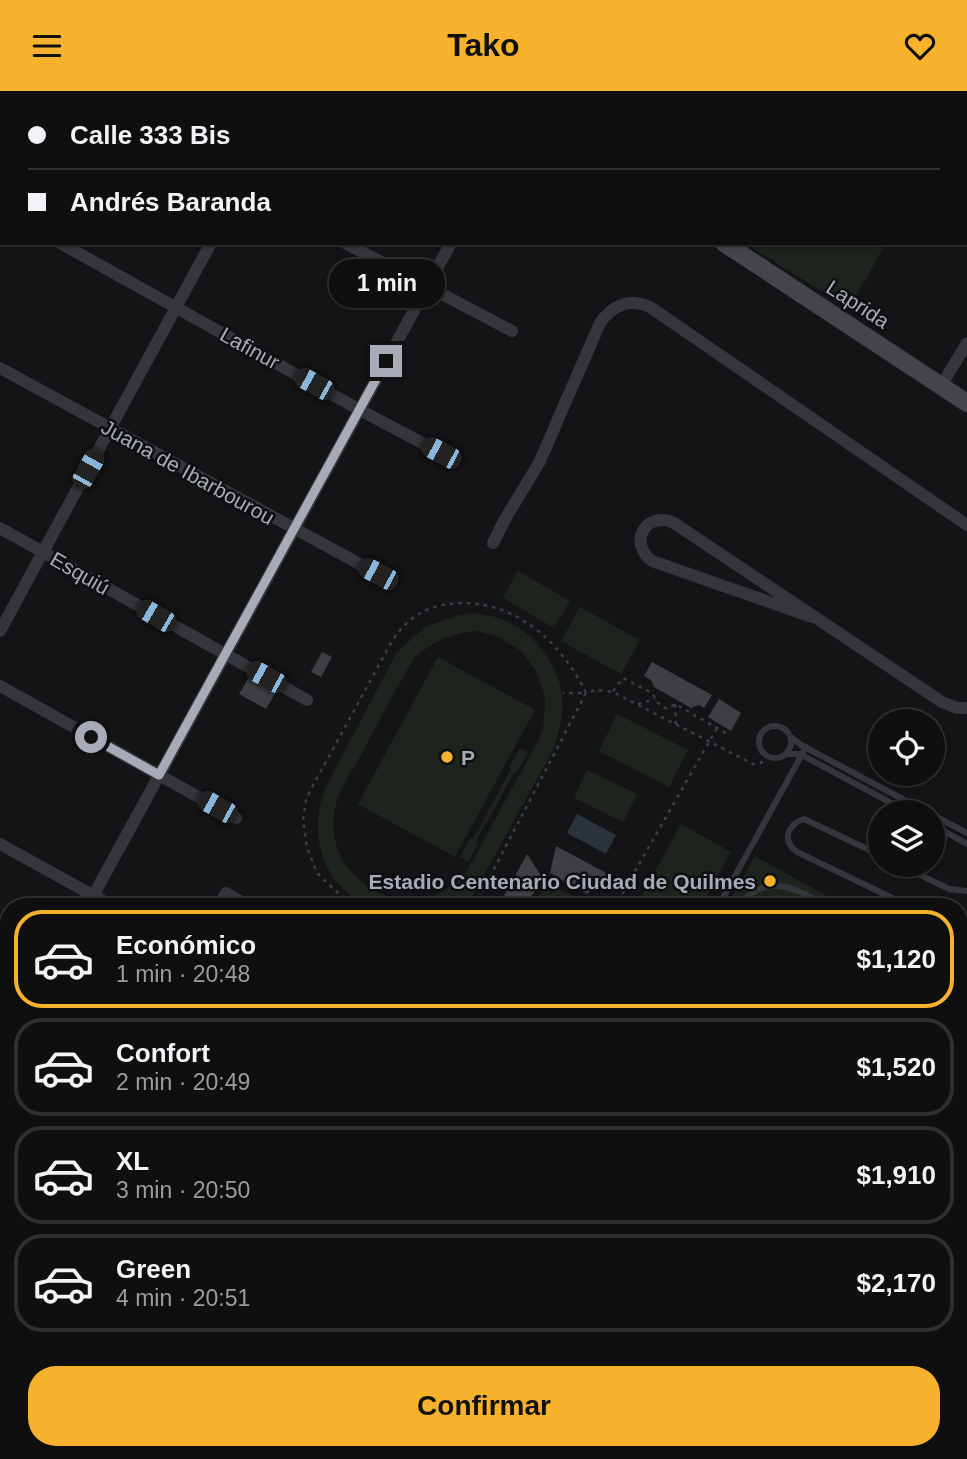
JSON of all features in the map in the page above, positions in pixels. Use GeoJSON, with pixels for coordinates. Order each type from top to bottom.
{"type":"FeatureCollection","features":[{"type":"Feature","properties":{"kind":"street","name":"Lafinur"},"geometry":{"type":"LineString","coordinates":[[64,245],[441,453]]}},
{"type":"Feature","properties":{"kind":"street"},"geometry":{"type":"LineString","coordinates":[[0,631],[210,245]]}},
{"type":"Feature","properties":{"kind":"street"},"geometry":{"type":"LineString","coordinates":[[349,245],[512,331]]}},
{"type":"Feature","properties":{"kind":"street"},"geometry":{"type":"LineString","coordinates":[[92,898],[450,245]]}},
{"type":"Feature","properties":{"kind":"street","name":"Laprida"},"geometry":{"type":"LineString","coordinates":[[727,245],[967,403]]}},
{"type":"Feature","properties":{"kind":"street"},"geometry":{"type":"LineString","coordinates":[[493,543],[539,463],[600,323],[617,315],[650,307],[967,525]]}},
{"type":"Feature","properties":{"kind":"street"},"geometry":{"type":"LineString","coordinates":[[941,386],[967,343]]}},
{"type":"Feature","properties":{"kind":"street","name":"Juana de Ibarbourou"},"geometry":{"type":"LineString","coordinates":[[0,368],[378,574]]}},
{"type":"Feature","properties":{"kind":"street"},"geometry":{"type":"LineString","coordinates":[[812,617],[652,561],[642,549],[640,540],[643,531],[655,521],[674,523],[942,702],[967,708]]}},
{"type":"Feature","properties":{"kind":"street","name":"Esquiú"},"geometry":{"type":"LineString","coordinates":[[0,528],[307,700]]}},
{"type":"Feature","properties":{"kind":"street"},"geometry":{"type":"LineString","coordinates":[[0,686],[236,818]]}},
{"type":"Feature","properties":{"kind":"street"},"geometry":{"type":"LineString","coordinates":[[0,844],[85,898]]}},
{"type":"Feature","properties":{"kind":"lane"},"geometry":{"type":"LineString","coordinates":[[885,800],[801,755],[786,754],[777,758],[767,756],[759,745],[760,736],[765,728],[779,726],[806,747],[905,800]]}},
{"type":"Feature","properties":{"kind":"lane"},"geometry":{"type":"LineString","coordinates":[[786,754],[790,736]]}},
{"type":"Feature","properties":{"kind":"lane"},"geometry":{"type":"LineString","coordinates":[[723,898],[806,747]]}},
{"type":"Feature","properties":{"kind":"lane"},"geometry":{"type":"LineString","coordinates":[[868,849],[804,820],[794,822],[788,830],[790,847],[797,852],[892,898]]}},
{"type":"Feature","properties":{"kind":"lane"},"geometry":{"type":"LineString","coordinates":[[945,821],[967,833]]}},
{"type":"Feature","properties":{"kind":"lane"},"geometry":{"type":"LineString","coordinates":[[945,832],[967,844]]}},
{"type":"Feature","properties":{"kind":"lane"},"geometry":{"type":"LineString","coordinates":[[924,877],[949,889],[967,891]]}},
{"type":"Feature","properties":{"kind":"lane"},"geometry":{"type":"LineString","coordinates":[[745,898],[758,890],[781,885],[792,887],[812,898]]}},
{"type":"Feature","properties":{"kind":"path"},"geometry":{"type":"LineString","coordinates":[[346,898],[331,888],[317,873],[304,836],[306,800],[391,641],[406,622],[420,612],[453,603],[488,604],[504,610],[521,618],[553,645],[578,677],[586,693]]}},
{"type":"Feature","properties":{"kind":"path"},"geometry":{"type":"LineString","coordinates":[[613,692],[623,678],[652,693],[654,699],[667,709],[675,704]]}},
{"type":"Feature","properties":{"kind":"path"},"geometry":{"type":"LineString","coordinates":[[563,693],[596,690],[613,692],[753,764],[761,763],[767,756]]}},
{"type":"Feature","properties":{"kind":"path"},"geometry":{"type":"LineString","coordinates":[[479,898],[586,693]]}},
{"type":"Feature","properties":{"kind":"path"},"geometry":{"type":"LineString","coordinates":[[638,704],[654,699]]}},
{"type":"Feature","properties":{"kind":"path"},"geometry":{"type":"LineString","coordinates":[[675,704],[676,724]]}},
{"type":"Feature","properties":{"kind":"path"},"geometry":{"type":"LineString","coordinates":[[675,704],[729,735]]}},
{"type":"Feature","properties":{"kind":"path"},"geometry":{"type":"LineString","coordinates":[[620,898],[717,728]]}},
{"type":"Feature","properties":{"kind":"shaded area"},"geometry":{"type":"Polygon","coordinates":[[[748,245],[885,245],[849,309],[748,245]]]}},
{"type":"Feature","properties":{"kind":"shaded area"},"geometry":{"type":"Polygon","coordinates":[[[518,571],[570,601],[554,628],[503,598],[518,571]]]}},
{"type":"Feature","properties":{"kind":"shaded area"},"geometry":{"type":"Polygon","coordinates":[[[580,607],[640,640],[621,674],[561,641],[580,607]]]}},
{"type":"Feature","properties":{"kind":"shaded area"},"geometry":{"type":"Polygon","coordinates":[[[474,613],[502,619],[520,629],[546,654],[557,676],[562,698],[560,725],[552,752],[471,898],[424,898],[447,889],[467,871],[538,741],[543,729],[545,695],[536,671],[521,651],[497,636],[475,631],[450,636],[415,657],[341,790],[336,805],[334,833],[338,851],[348,867],[361,881],[377,892],[395,898],[354,898],[330,872],[324,858],[318,830],[321,801],[326,786],[397,652],[425,627],[458,615],[474,613]]]}},
{"type":"Feature","properties":{"kind":"shaded area","name":"P"},"geometry":{"type":"Polygon","coordinates":[[[438,657],[535,710],[455,857],[358,804],[438,657]]]}},
{"type":"Feature","properties":{"kind":"shaded area"},"geometry":{"type":"Polygon","coordinates":[[[617,714],[688,750],[669,787],[599,751],[617,714]]]}},
{"type":"Feature","properties":{"kind":"shaded area"},"geometry":{"type":"Polygon","coordinates":[[[520,748],[528,753],[476,841],[478,843],[468,862],[460,857],[470,838],[473,839],[520,748]]]}},
{"type":"Feature","properties":{"kind":"shaded area"},"geometry":{"type":"Polygon","coordinates":[[[587,770],[637,794],[623,822],[574,798],[587,770]]]}},
{"type":"Feature","properties":{"kind":"shaded area"},"geometry":{"type":"Polygon","coordinates":[[[577,814],[616,835],[606,854],[567,833],[577,814]]]}},
{"type":"Feature","properties":{"kind":"shaded area"},"geometry":{"type":"Polygon","coordinates":[[[681,824],[731,852],[705,898],[640,898],[681,824]]]}},
{"type":"Feature","properties":{"kind":"shaded area","name":"Estadio Centenario Ciudad de Quilmes"},"geometry":{"type":"Polygon","coordinates":[[[755,856],[831,898],[732,898],[755,856]]]}},
{"type":"Feature","properties":{"kind":"shaded area"},"geometry":{"type":"Polygon","coordinates":[[[547,882],[575,898],[538,898],[547,882]]]}},
{"type":"Feature","properties":{"kind":"building"},"geometry":{"type":"Polygon","coordinates":[[[322,652],[332,657],[321,677],[311,672],[322,652]]]}},
{"type":"Feature","properties":{"kind":"building"},"geometry":{"type":"Polygon","coordinates":[[[652,662],[712,695],[704,708],[699,705],[691,708],[654,687],[651,680],[644,676],[652,662]]]}},
{"type":"Feature","properties":{"kind":"building"},"geometry":{"type":"Polygon","coordinates":[[[249,677],[276,692],[266,709],[239,694],[249,677]]]}},
{"type":"Feature","properties":{"kind":"building"},"geometry":{"type":"Polygon","coordinates":[[[719,699],[741,713],[731,731],[708,717],[719,699]]]}},
{"type":"Feature","properties":{"kind":"building"},"geometry":{"type":"Polygon","coordinates":[[[556,846],[608,874],[587,894],[550,873],[556,846]]]}},
{"type":"Feature","properties":{"kind":"building"},"geometry":{"type":"Polygon","coordinates":[[[527,854],[542,877],[531,898],[503,898],[527,854]]]}},
{"type":"Feature","properties":{"kind":"place","name":"P"},"geometry":{"type":"Point","coordinates":[447,757]}},
{"type":"Feature","properties":{"kind":"place","name":"Estadio Centenario Ciudad de Quilmes"},"geometry":{"type":"Point","coordinates":[770,881]}},
{"type":"Feature","properties":{"kind":"route"},"geometry":{"type":"LineString","coordinates":[[91,737],[159,775],[386,361]]}}]}
